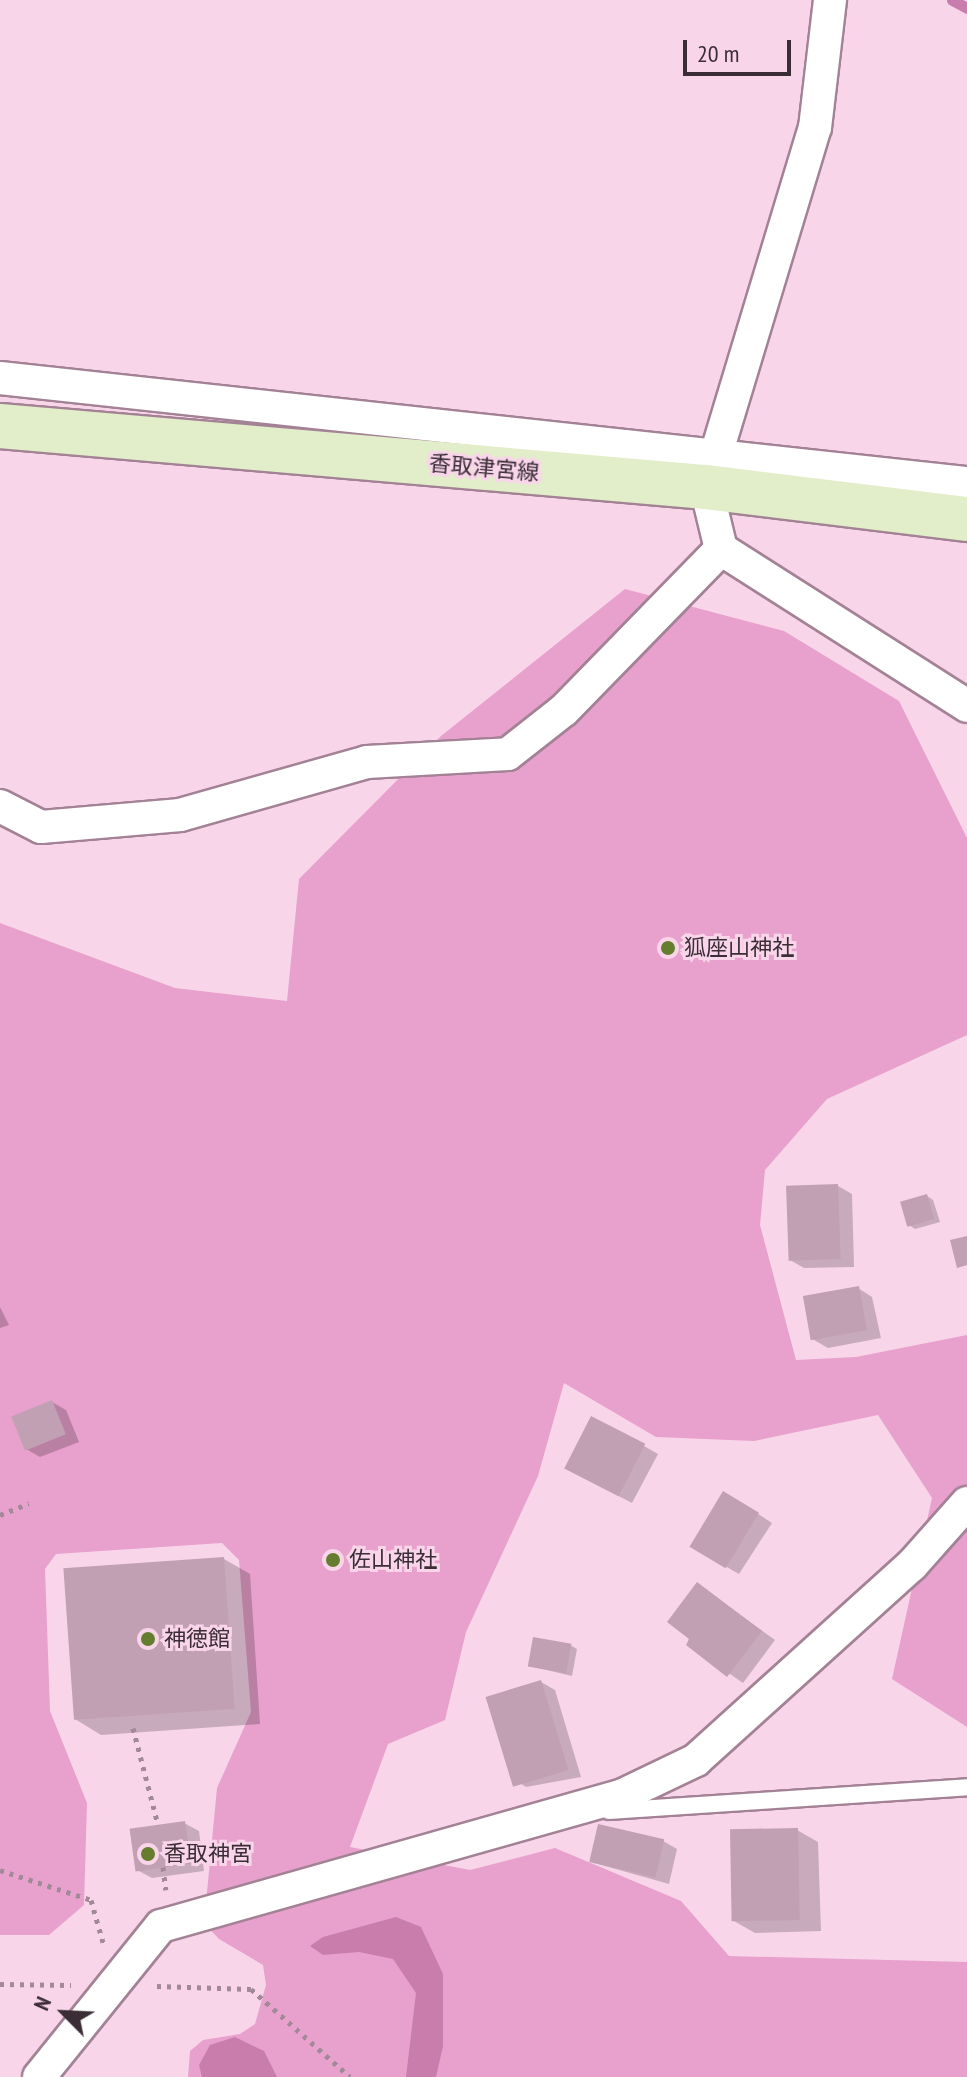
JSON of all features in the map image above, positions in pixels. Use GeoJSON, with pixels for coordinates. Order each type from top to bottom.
{"type":"FeatureCollection","features":[{"type":"Feature","properties":{"kind":"main road","name":"香取津宮線"},"geometry":{"type":"LineString","coordinates":[[0,426],[710,473],[967,519]]}},
{"type":"Feature","properties":{"kind":"street"},"geometry":{"type":"LineString","coordinates":[[830,0],[815,127],[710,473],[721,549],[967,706]]}},
{"type":"Feature","properties":{"kind":"street"},"geometry":{"type":"LineString","coordinates":[[0,378],[710,473],[967,483]]}},
{"type":"Feature","properties":{"kind":"street"},"geometry":{"type":"LineString","coordinates":[[0,806],[41,827],[180,815],[367,762],[508,754],[564,710],[721,549]]}},
{"type":"Feature","properties":{"kind":"street"},"geometry":{"type":"LineString","coordinates":[[39,2077],[161,1926],[621,1796],[696,1760],[912,1565],[967,1503]]}},
{"type":"Feature","properties":{"kind":"lane"},"geometry":{"type":"LineString","coordinates":[[559,1814],[967,1787]]}},
{"type":"Feature","properties":{"kind":"path"},"geometry":{"type":"LineString","coordinates":[[0,1515],[29,1503]]}},
{"type":"Feature","properties":{"kind":"path"},"geometry":{"type":"LineString","coordinates":[[133,1728],[158,1825]]}},
{"type":"Feature","properties":{"kind":"path"},"geometry":{"type":"LineString","coordinates":[[0,1870],[91,1900],[114,1985]]}},
{"type":"Feature","properties":{"kind":"path"},"geometry":{"type":"LineString","coordinates":[[0,1984],[54,1985]]}},
{"type":"Feature","properties":{"kind":"path"},"geometry":{"type":"LineString","coordinates":[[186,1987],[251,1989],[350,2077]]}},
{"type":"Feature","properties":{"kind":"shaded area"},"geometry":{"type":"Polygon","coordinates":[[[625,589],[784,631],[899,701],[967,838],[967,1035],[827,1099],[765,1170],[760,1225],[796,1360],[856,1357],[967,1335],[967,1727],[892,1679],[932,1498],[878,1415],[754,1441],[656,1437],[564,1383],[538,1476],[466,1632],[445,1720],[388,1744],[350,1847],[470,1870],[555,1848],[681,1901],[729,1956],[967,1962],[967,2077],[188,2077],[190,2051],[203,2040],[240,2034],[255,2024],[266,1985],[263,1965],[219,1939],[204,1923],[217,1788],[251,1712],[239,1560],[222,1543],[56,1554],[45,1569],[50,1711],[87,1803],[84,1905],[49,1935],[0,1935],[0,923],[175,988],[287,1001],[299,879],[441,736],[625,589]]]}},
{"type":"Feature","properties":{"kind":"shaded area"},"geometry":{"type":"Polygon","coordinates":[[[396,1917],[421,1927],[443,1974],[443,2046],[436,2077],[406,2077],[416,1993],[393,1959],[359,1952],[323,1955],[310,1946],[323,1937],[396,1917]]]}},
{"type":"Feature","properties":{"kind":"shaded area"},"geometry":{"type":"Polygon","coordinates":[[[235,2037],[264,2051],[277,2077],[202,2077],[199,2065],[210,2045],[235,2037]]]}},
{"type":"Feature","properties":{"kind":"building"},"geometry":{"type":"Polygon","coordinates":[[[838,1184],[841,1259],[789,1261],[786,1186],[838,1184]]]}},
{"type":"Feature","properties":{"kind":"building"},"geometry":{"type":"Polygon","coordinates":[[[927,1194],[934,1219],[907,1227],[900,1202],[927,1194]]]}},
{"type":"Feature","properties":{"kind":"building"},"geometry":{"type":"Polygon","coordinates":[[[967,1236],[967,1265],[957,1268],[950,1240],[967,1236]]]}},
{"type":"Feature","properties":{"kind":"building"},"geometry":{"type":"Polygon","coordinates":[[[859,1286],[867,1330],[811,1340],[803,1296],[859,1286]]]}},
{"type":"Feature","properties":{"kind":"building"},"geometry":{"type":"Polygon","coordinates":[[[52,1400],[66,1434],[25,1451],[11,1416],[52,1400]]]}},
{"type":"Feature","properties":{"kind":"building"},"geometry":{"type":"Polygon","coordinates":[[[591,1416],[645,1444],[619,1496],[564,1469],[591,1416]]]}},
{"type":"Feature","properties":{"kind":"building"},"geometry":{"type":"Polygon","coordinates":[[[723,1491],[759,1513],[726,1568],[690,1547],[723,1491]]]}},
{"type":"Feature","properties":{"kind":"building","name":"神徳館"},"geometry":{"type":"Polygon","coordinates":[[[224,1557],[235,1709],[74,1720],[63,1568],[224,1557]]]}},
{"type":"Feature","properties":{"kind":"building"},"geometry":{"type":"Polygon","coordinates":[[[697,1582],[762,1631],[727,1677],[686,1645],[689,1639],[667,1622],[697,1582]]]}},
{"type":"Feature","properties":{"kind":"building"},"geometry":{"type":"Polygon","coordinates":[[[533,1637],[571,1644],[566,1673],[528,1667],[533,1637]]]}},
{"type":"Feature","properties":{"kind":"building"},"geometry":{"type":"Polygon","coordinates":[[[541,1680],[568,1770],[513,1787],[486,1697],[541,1680]]]}},
{"type":"Feature","properties":{"kind":"building"},"geometry":{"type":"Polygon","coordinates":[[[185,1821],[191,1864],[136,1871],[130,1829],[185,1821]]]}},
{"type":"Feature","properties":{"kind":"building"},"geometry":{"type":"Polygon","coordinates":[[[598,1824],[664,1839],[655,1877],[589,1862],[598,1824]]]}},
{"type":"Feature","properties":{"kind":"building"},"geometry":{"type":"Polygon","coordinates":[[[798,1828],[800,1920],[732,1921],[730,1829],[798,1828]]]}},
{"type":"Feature","properties":{"kind":"waterway"},"geometry":{"type":"LineString","coordinates":[[952,0],[967,8]]}},
{"type":"Feature","properties":{"kind":"place","name":"狐座山神社"},"geometry":{"type":"Point","coordinates":[668,948]}},
{"type":"Feature","properties":{"kind":"place","name":"佐山神社"},"geometry":{"type":"Point","coordinates":[333,1560]}},
{"type":"Feature","properties":{"kind":"place","name":"神徳館"},"geometry":{"type":"Point","coordinates":[148,1639]}},
{"type":"Feature","properties":{"kind":"place","name":"香取神宮"},"geometry":{"type":"Point","coordinates":[148,1854]}}]}
